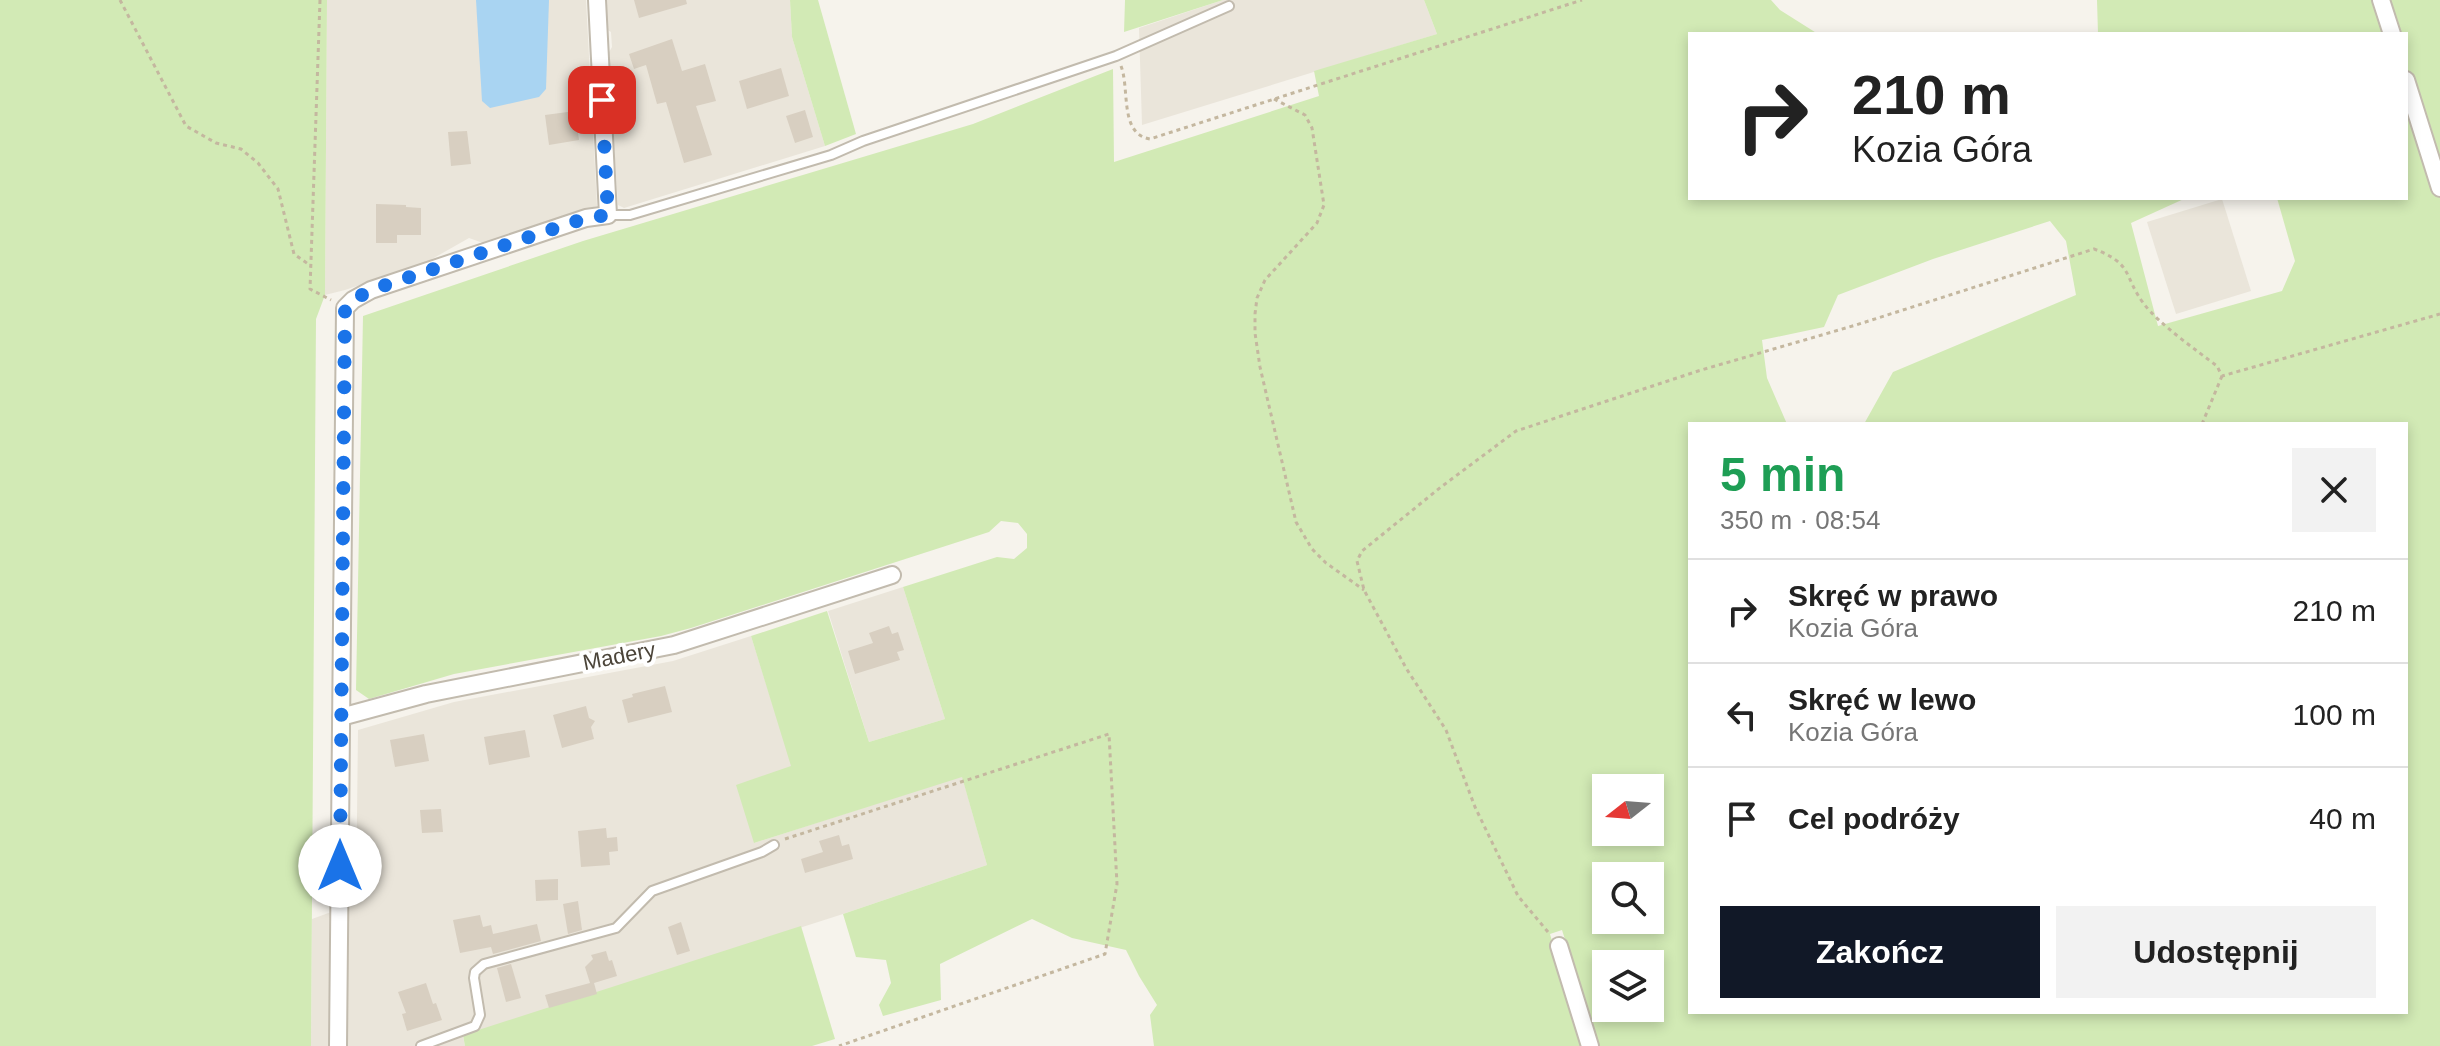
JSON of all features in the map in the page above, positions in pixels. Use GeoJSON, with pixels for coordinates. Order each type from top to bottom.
{"type":"FeatureCollection","features":[{"type":"Feature","properties":{"kind":"street"},"geometry":{"type":"LineString","coordinates":[[338,1046],[345,308],[371,290],[586,218],[608,215],[597,0]]}},
{"type":"Feature","properties":{"kind":"street"},"geometry":{"type":"LineString","coordinates":[[2381,0],[2391,32]]}},
{"type":"Feature","properties":{"kind":"street"},"geometry":{"type":"LineString","coordinates":[[2408,86],[2440,188]]}},
{"type":"Feature","properties":{"kind":"street","name":"Madery"},"geometry":{"type":"LineString","coordinates":[[341,717],[426,694],[674,645],[892,575]]}},
{"type":"Feature","properties":{"kind":"street"},"geometry":{"type":"LineString","coordinates":[[1559,946],[1590,1046]]}},
{"type":"Feature","properties":{"kind":"lane"},"geometry":{"type":"LineString","coordinates":[[608,215],[630,215],[831,155],[863,141],[1116,56],[1173,28],[1229,6]]}},
{"type":"Feature","properties":{"kind":"lane"},"geometry":{"type":"LineString","coordinates":[[421,1046],[475,1026],[480,1015],[474,978],[475,972],[484,964],[616,928],[652,891],[774,845]]}},
{"type":"Feature","properties":{"kind":"path"},"geometry":{"type":"LineString","coordinates":[[120,0],[186,126],[216,143],[241,149],[258,163],[278,189],[294,254],[311,266]]}},
{"type":"Feature","properties":{"kind":"path"},"geometry":{"type":"LineString","coordinates":[[320,0],[310,289],[345,308]]}},
{"type":"Feature","properties":{"kind":"path"},"geometry":{"type":"LineString","coordinates":[[1116,56],[1124,75],[1132,128],[1141,137],[1150,139],[1582,0]]}},
{"type":"Feature","properties":{"kind":"path"},"geometry":{"type":"LineString","coordinates":[[1274,99],[1305,115],[1312,128],[1324,205],[1317,223],[1265,280],[1257,298],[1255,323],[1260,367],[1296,522],[1312,549],[1364,590]]}},
{"type":"Feature","properties":{"kind":"path"},"geometry":{"type":"LineString","coordinates":[[1559,946],[1518,896],[1475,807],[1446,730],[1406,668],[1364,590],[1357,561],[1362,551],[1516,431],[1698,371],[1856,325],[2094,249],[2110,255],[2126,269],[2144,304],[2217,366],[2222,376],[2203,422]]}},
{"type":"Feature","properties":{"kind":"path"},"geometry":{"type":"LineString","coordinates":[[2222,376],[2440,314]]}},
{"type":"Feature","properties":{"kind":"path"},"geometry":{"type":"LineString","coordinates":[[774,845],[787,837],[1109,734],[1117,884],[1105,954],[839,1046]]}},
{"type":"Feature","properties":{"kind":"shaded area"},"geometry":{"type":"Polygon","coordinates":[[[327,0],[586,0],[597,206],[483,243],[469,238],[425,263],[325,295],[327,0]]]}},
{"type":"Feature","properties":{"kind":"shaded area"},"geometry":{"type":"Polygon","coordinates":[[[605,0],[790,0],[792,37],[825,146],[624,208],[618,205],[608,54],[612,47],[611,32],[606,29],[605,0]]]}},
{"type":"Feature","properties":{"kind":"shaded area"},"geometry":{"type":"Polygon","coordinates":[[[1223,0],[1424,0],[1437,34],[1142,125],[1139,28],[1223,0]]]}},
{"type":"Feature","properties":{"kind":"shaded area"},"geometry":{"type":"Polygon","coordinates":[[[2222,200],[2251,291],[2176,314],[2147,222],[2222,200]]]}},
{"type":"Feature","properties":{"kind":"shaded area"},"geometry":{"type":"Polygon","coordinates":[[[903,587],[945,719],[869,742],[828,611],[903,587]]]}},
{"type":"Feature","properties":{"kind":"shaded area"},"geometry":{"type":"Polygon","coordinates":[[[751,636],[792,766],[754,843],[962,776],[987,865],[463,1036],[465,1046],[311,1046],[312,919],[356,903],[358,730],[454,702],[673,661],[751,636]]]}},
{"type":"Feature","properties":{"kind":"green space"},"geometry":{"type":"Polygon","coordinates":[[[0,0],[327,0],[325,295],[316,319],[311,1046],[0,1046],[0,0]]]}},
{"type":"Feature","properties":{"kind":"green space"},"geometry":{"type":"Polygon","coordinates":[[[790,0],[818,0],[856,134],[825,146],[792,37],[790,0]]]}},
{"type":"Feature","properties":{"kind":"green space"},"geometry":{"type":"Polygon","coordinates":[[[1125,0],[1223,0],[1124,32],[1125,0]]]}},
{"type":"Feature","properties":{"kind":"green space"},"geometry":{"type":"Polygon","coordinates":[[[1424,0],[1771,0],[1780,10],[1815,32],[1688,32],[1688,200],[2182,200],[2131,223],[2158,326],[2282,291],[2295,261],[2278,200],[2408,200],[2408,32],[2098,32],[2097,0],[2440,0],[2440,1046],[1599,1046],[1562,930],[1550,934],[1583,1046],[1154,1046],[1150,1015],[1157,1005],[1126,950],[1072,938],[1032,919],[940,964],[941,1000],[883,1016],[879,1005],[891,983],[886,960],[856,957],[843,914],[987,865],[962,777],[754,843],[736,785],[791,766],[751,636],[827,611],[869,742],[945,719],[903,587],[997,557],[1014,559],[1027,548],[1027,534],[1018,523],[1001,521],[989,532],[661,636],[454,674],[369,699],[356,690],[363,316],[583,241],[973,124],[1113,69],[1114,162],[1319,96],[1314,71],[1437,34],[1424,0]]]}},
{"type":"Feature","properties":{"kind":"green space"},"geometry":{"type":"Polygon","coordinates":[[[801,926],[835,1039],[812,1046],[465,1046],[463,1035],[801,926]]]}},
{"type":"Feature","properties":{"kind":"water"},"geometry":{"type":"Polygon","coordinates":[[[476,0],[549,0],[546,89],[539,97],[490,108],[482,101],[476,0]]]}},
{"type":"Feature","properties":{"kind":"building"},"geometry":{"type":"Polygon","coordinates":[[[634,0],[686,0],[687,4],[639,18],[634,0]]]}},
{"type":"Feature","properties":{"kind":"building"},"geometry":{"type":"Polygon","coordinates":[[[672,39],[682,71],[705,64],[716,101],[696,106],[712,155],[684,163],[666,102],[657,104],[646,65],[634,69],[629,54],[672,39]]]}},
{"type":"Feature","properties":{"kind":"building"},"geometry":{"type":"Polygon","coordinates":[[[781,68],[789,96],[747,109],[739,81],[781,68]]]}},
{"type":"Feature","properties":{"kind":"building"},"geometry":{"type":"Polygon","coordinates":[[[805,110],[813,137],[795,143],[786,116],[805,110]]]}},
{"type":"Feature","properties":{"kind":"building"},"geometry":{"type":"Polygon","coordinates":[[[575,111],[579,140],[549,145],[545,115],[575,111]]]}},
{"type":"Feature","properties":{"kind":"building"},"geometry":{"type":"Polygon","coordinates":[[[467,131],[471,164],[451,166],[448,132],[467,131]]]}},
{"type":"Feature","properties":{"kind":"building"},"geometry":{"type":"Polygon","coordinates":[[[376,204],[421,208],[421,235],[397,235],[397,243],[376,243],[376,204]]]}},
{"type":"Feature","properties":{"kind":"building"},"geometry":{"type":"Polygon","coordinates":[[[889,626],[892,634],[898,632],[904,650],[897,652],[900,660],[855,674],[848,651],[873,643],[869,633],[889,626]]]}},
{"type":"Feature","properties":{"kind":"building"},"geometry":{"type":"Polygon","coordinates":[[[665,686],[672,712],[628,723],[622,700],[633,697],[632,694],[665,686]]]}},
{"type":"Feature","properties":{"kind":"building"},"geometry":{"type":"Polygon","coordinates":[[[586,706],[589,718],[595,721],[591,727],[594,739],[562,748],[553,715],[586,706]]]}},
{"type":"Feature","properties":{"kind":"building"},"geometry":{"type":"Polygon","coordinates":[[[525,730],[530,757],[489,765],[484,737],[525,730]]]}},
{"type":"Feature","properties":{"kind":"building"},"geometry":{"type":"Polygon","coordinates":[[[424,734],[429,761],[395,767],[390,740],[424,734]]]}},
{"type":"Feature","properties":{"kind":"building"},"geometry":{"type":"Polygon","coordinates":[[[441,809],[443,832],[422,833],[420,810],[441,809]]]}},
{"type":"Feature","properties":{"kind":"building"},"geometry":{"type":"Polygon","coordinates":[[[606,828],[607,838],[617,837],[618,851],[609,852],[610,865],[581,867],[578,831],[606,828]]]}},
{"type":"Feature","properties":{"kind":"building"},"geometry":{"type":"Polygon","coordinates":[[[839,835],[842,846],[849,844],[853,859],[805,873],[801,859],[823,852],[819,841],[839,835]]]}},
{"type":"Feature","properties":{"kind":"building"},"geometry":{"type":"Polygon","coordinates":[[[558,879],[558,900],[536,901],[535,880],[558,879]]]}},
{"type":"Feature","properties":{"kind":"building"},"geometry":{"type":"Polygon","coordinates":[[[578,901],[582,930],[568,934],[563,904],[578,901]]]}},
{"type":"Feature","properties":{"kind":"building"},"geometry":{"type":"Polygon","coordinates":[[[480,915],[483,927],[491,925],[493,934],[537,924],[541,941],[493,954],[491,947],[460,953],[453,920],[480,915]]]}},
{"type":"Feature","properties":{"kind":"building"},"geometry":{"type":"Polygon","coordinates":[[[681,922],[690,951],[677,955],[668,927],[681,922]]]}},
{"type":"Feature","properties":{"kind":"building"},"geometry":{"type":"Polygon","coordinates":[[[606,951],[617,976],[594,983],[597,994],[549,1008],[545,995],[590,983],[585,967],[593,959],[591,955],[606,951]]]}},
{"type":"Feature","properties":{"kind":"building"},"geometry":{"type":"Polygon","coordinates":[[[511,964],[521,998],[506,1002],[497,968],[511,964]]]}},
{"type":"Feature","properties":{"kind":"building"},"geometry":{"type":"Polygon","coordinates":[[[426,983],[442,1020],[407,1031],[402,1014],[406,1013],[398,992],[426,983]]]}},
{"type":"Feature","properties":{"kind":"route"},"geometry":{"type":"LineString","coordinates":[[340,866],[345,308],[371,290],[586,218],[608,215],[602,100]]}}]}
